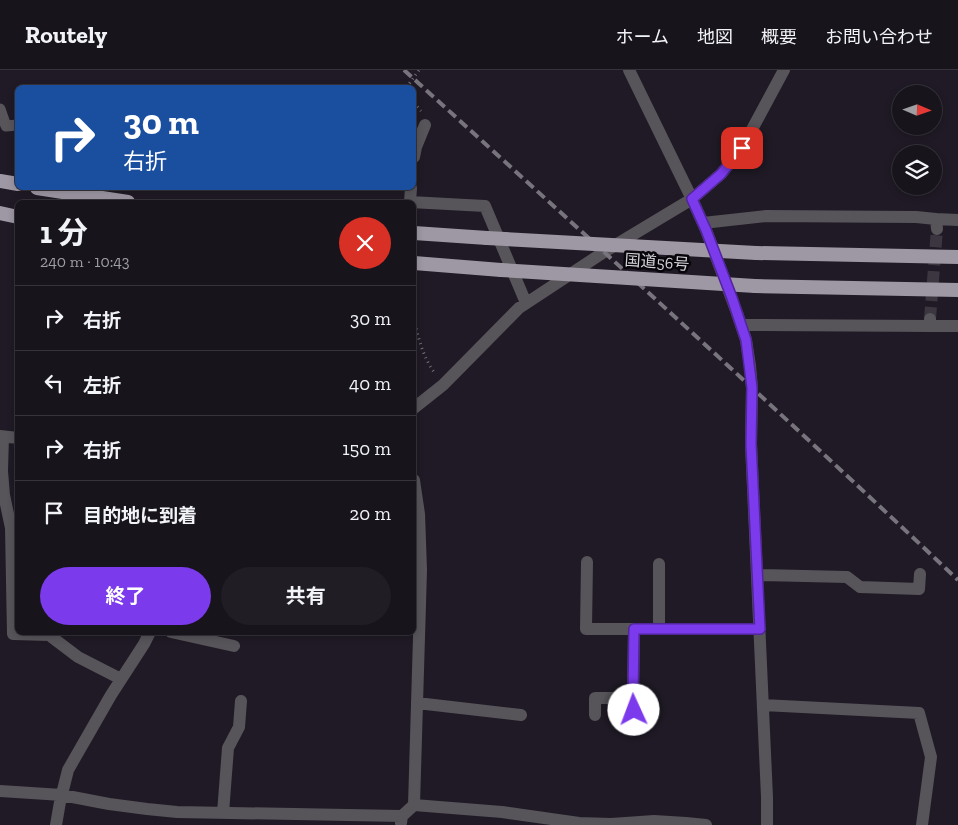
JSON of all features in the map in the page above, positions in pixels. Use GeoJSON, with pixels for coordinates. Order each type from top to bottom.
{"type":"FeatureCollection","features":[{"type":"Feature","properties":{"kind":"highway"},"geometry":{"type":"LineString","coordinates":[[0,181],[15,184]]}},
{"type":"Feature","properties":{"kind":"highway"},"geometry":{"type":"LineString","coordinates":[[50,190],[115,200]]}},
{"type":"Feature","properties":{"kind":"highway"},"geometry":{"type":"LineString","coordinates":[[0,213],[15,216]]}},
{"type":"Feature","properties":{"kind":"highway","name":"国道56号"},"geometry":{"type":"LineString","coordinates":[[416,233],[756,253],[958,257]]}},
{"type":"Feature","properties":{"kind":"highway","name":"国道56号"},"geometry":{"type":"LineString","coordinates":[[416,263],[755,286],[958,290]]}},
{"type":"Feature","properties":{"kind":"street"},"geometry":{"type":"LineString","coordinates":[[629,70],[703,223],[746,340],[752,388],[751,444],[768,797],[766,825]]}},
{"type":"Feature","properties":{"kind":"street"},"geometry":{"type":"LineString","coordinates":[[416,406],[443,384],[519,308],[604,252],[692,199],[721,174],[742,148],[784,70]]}},
{"type":"Feature","properties":{"kind":"street"},"geometry":{"type":"LineString","coordinates":[[416,147],[425,125]]}},
{"type":"Feature","properties":{"kind":"street"},"geometry":{"type":"LineString","coordinates":[[416,202],[484,206],[526,303]]}},
{"type":"Feature","properties":{"kind":"street"},"geometry":{"type":"LineString","coordinates":[[703,223],[766,216],[916,217],[937,224],[958,220]]}},
{"type":"Feature","properties":{"kind":"street"},"geometry":{"type":"LineString","coordinates":[[741,324],[930,322],[958,326]]}},
{"type":"Feature","properties":{"kind":"street"},"geometry":{"type":"LineString","coordinates":[[15,438],[2,437],[4,495],[11,528],[13,634],[15,634]]}},
{"type":"Feature","properties":{"kind":"street"},"geometry":{"type":"LineString","coordinates":[[0,791],[62,794],[109,804],[147,809],[401,821],[414,805],[421,570],[419,514],[416,494]]}},
{"type":"Feature","properties":{"kind":"street"},"geometry":{"type":"LineString","coordinates":[[587,562],[586,629],[760,629]]}},
{"type":"Feature","properties":{"kind":"street"},"geometry":{"type":"LineString","coordinates":[[659,564],[659,629]]}},
{"type":"Feature","properties":{"kind":"street"},"geometry":{"type":"LineString","coordinates":[[757,575],[847,577],[860,587],[920,589],[920,574]]}},
{"type":"Feature","properties":{"kind":"street"},"geometry":{"type":"LineString","coordinates":[[595,716],[595,698],[633,704],[634,629]]}},
{"type":"Feature","properties":{"kind":"street"},"geometry":{"type":"LineString","coordinates":[[31,635],[49,636],[78,657],[121,679]]}},
{"type":"Feature","properties":{"kind":"street"},"geometry":{"type":"LineString","coordinates":[[56,825],[68,770],[111,694],[148,635]]}},
{"type":"Feature","properties":{"kind":"street"},"geometry":{"type":"LineString","coordinates":[[184,635],[234,646]]}},
{"type":"Feature","properties":{"kind":"street"},"geometry":{"type":"LineString","coordinates":[[223,813],[228,748],[239,726],[241,701]]}},
{"type":"Feature","properties":{"kind":"street"},"geometry":{"type":"LineString","coordinates":[[417,702],[521,714]]}},
{"type":"Feature","properties":{"kind":"street"},"geometry":{"type":"LineString","coordinates":[[763,705],[919,712],[931,757],[922,825]]}},
{"type":"Feature","properties":{"kind":"street"},"geometry":{"type":"LineString","coordinates":[[414,805],[502,812],[579,823],[627,824],[654,821],[706,825]]}},
{"type":"Feature","properties":{"kind":"lane"},"geometry":{"type":"LineString","coordinates":[[0,110],[6,126],[15,125]]}},
{"type":"Feature","properties":{"kind":"path"},"geometry":{"type":"LineString","coordinates":[[409,85],[419,70]]}},
{"type":"Feature","properties":{"kind":"path"},"geometry":{"type":"LineString","coordinates":[[416,326],[430,367],[443,384]]}},
{"type":"Feature","properties":{"kind":"tunnel"},"geometry":{"type":"LineString","coordinates":[[930,319],[937,229]]}},
{"type":"Feature","properties":{"kind":"railway"},"geometry":{"type":"LineString","coordinates":[[404,70],[613,260],[958,580]]}},
{"type":"Feature","properties":{"kind":"route"},"geometry":{"type":"LineString","coordinates":[[634,710],[634,629],[760,629],[751,444],[752,388],[746,340],[706,230],[692,199],[721,174],[742,148]]}}]}
